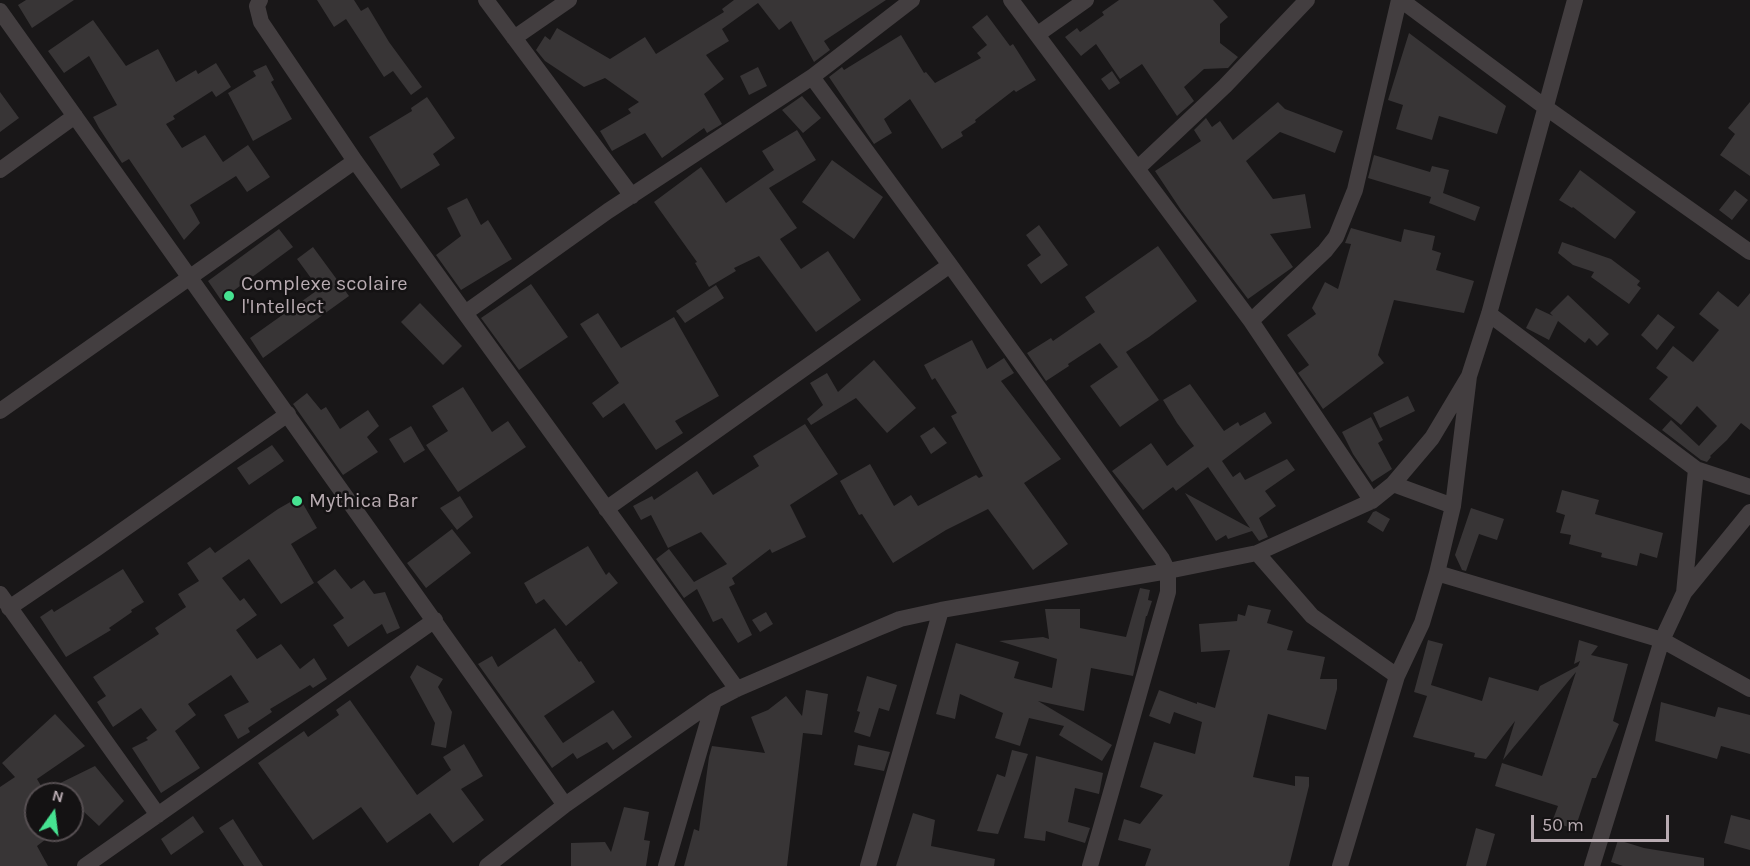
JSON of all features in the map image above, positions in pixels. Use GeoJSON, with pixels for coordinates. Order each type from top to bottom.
{"type":"FeatureCollection","features":[{"type":"Feature","properties":{"kind":"street"},"geometry":{"type":"LineString","coordinates":[[260,0],[257,6],[261,22],[355,161],[736,689]]}},
{"type":"Feature","properties":{"kind":"street"},"geometry":{"type":"LineString","coordinates":[[486,0],[632,196]]}},
{"type":"Feature","properties":{"kind":"street"},"geometry":{"type":"LineString","coordinates":[[514,38],[569,0]]}},
{"type":"Feature","properties":{"kind":"street"},"geometry":{"type":"LineString","coordinates":[[465,313],[632,196],[812,77],[912,0]]}},
{"type":"Feature","properties":{"kind":"street"},"geometry":{"type":"LineString","coordinates":[[1011,0],[1251,321],[1372,501]]}},
{"type":"Feature","properties":{"kind":"street"},"geometry":{"type":"LineString","coordinates":[[1038,34],[1086,0]]}},
{"type":"Feature","properties":{"kind":"street"},"geometry":{"type":"LineString","coordinates":[[1138,168],[1225,86],[1307,0]]}},
{"type":"Feature","properties":{"kind":"street"},"geometry":{"type":"LineString","coordinates":[[1251,321],[1325,251],[1336,237],[1355,190],[1400,0],[1545,107],[1750,252]]}},
{"type":"Feature","properties":{"kind":"street"},"geometry":{"type":"LineString","coordinates":[[487,866],[565,805],[714,701],[736,689],[884,626],[941,610],[1168,571],[1257,553],[1372,501],[1393,484],[1431,438],[1468,376],[1489,314],[1575,0]]}},
{"type":"Feature","properties":{"kind":"street"},"geometry":{"type":"LineString","coordinates":[[0,11],[565,805]]}},
{"type":"Feature","properties":{"kind":"street"},"geometry":{"type":"LineString","coordinates":[[812,77],[1162,559],[1168,571],[1168,592],[1090,866]]}},
{"type":"Feature","properties":{"kind":"street"},"geometry":{"type":"LineString","coordinates":[[0,170],[75,116]]}},
{"type":"Feature","properties":{"kind":"street"},"geometry":{"type":"LineString","coordinates":[[0,411],[355,161]]}},
{"type":"Feature","properties":{"kind":"street"},"geometry":{"type":"LineString","coordinates":[[606,509],[950,265]]}},
{"type":"Feature","properties":{"kind":"street"},"geometry":{"type":"LineString","coordinates":[[1489,314],[1696,469],[1750,487]]}},
{"type":"Feature","properties":{"kind":"street"},"geometry":{"type":"LineString","coordinates":[[1340,866],[1397,676],[1422,623],[1437,573],[1453,506],[1468,376]]}},
{"type":"Feature","properties":{"kind":"street"},"geometry":{"type":"LineString","coordinates":[[158,814],[5,601],[106,543],[288,414]]}},
{"type":"Feature","properties":{"kind":"street"},"geometry":{"type":"LineString","coordinates":[[1684,593],[1696,469]]}},
{"type":"Feature","properties":{"kind":"street"},"geometry":{"type":"LineString","coordinates":[[1393,484],[1453,506]]}},
{"type":"Feature","properties":{"kind":"street"},"geometry":{"type":"LineString","coordinates":[[1592,866],[1662,640],[1684,593],[1750,512]]}},
{"type":"Feature","properties":{"kind":"street"},"geometry":{"type":"LineString","coordinates":[[1257,553],[1312,616],[1397,676]]}},
{"type":"Feature","properties":{"kind":"street"},"geometry":{"type":"LineString","coordinates":[[1437,573],[1662,640],[1750,689]]}},
{"type":"Feature","properties":{"kind":"street"},"geometry":{"type":"LineString","coordinates":[[868,866],[941,610]]}},
{"type":"Feature","properties":{"kind":"street"},"geometry":{"type":"LineString","coordinates":[[85,866],[435,620]]}},
{"type":"Feature","properties":{"kind":"street"},"geometry":{"type":"LineString","coordinates":[[666,866],[714,701]]}},
{"type":"Feature","properties":{"kind":"building"},"geometry":{"type":"Polygon","coordinates":[[[26,0],[74,0],[32,28],[18,5],[26,0]]]}},
{"type":"Feature","properties":{"kind":"building"},"geometry":{"type":"Polygon","coordinates":[[[317,0],[354,0],[361,11],[368,7],[389,42],[422,87],[411,95],[393,71],[384,77],[346,19],[334,27],[317,0]]]}},
{"type":"Feature","properties":{"kind":"building"},"geometry":{"type":"Polygon","coordinates":[[[734,0],[886,0],[824,41],[830,50],[814,62],[791,21],[779,30],[758,3],[722,29],[729,41],[706,55],[724,79],[704,94],[722,124],[707,133],[704,128],[662,158],[645,133],[612,151],[600,131],[631,113],[628,109],[639,102],[605,78],[584,87],[545,61],[536,50],[545,36],[550,40],[557,28],[610,59],[645,37],[656,54],[724,12],[722,9],[734,0]]]}},
{"type":"Feature","properties":{"kind":"building"},"geometry":{"type":"Polygon","coordinates":[[[1119,0],[1213,0],[1228,17],[1220,24],[1220,43],[1238,57],[1228,68],[1204,69],[1184,87],[1194,101],[1177,116],[1142,64],[1120,79],[1096,44],[1081,56],[1065,37],[1077,28],[1080,32],[1104,15],[1102,12],[1119,0]]]}},
{"type":"Feature","properties":{"kind":"building"},"geometry":{"type":"Polygon","coordinates":[[[987,15],[1010,46],[1013,44],[1036,80],[1016,92],[1014,90],[961,132],[963,136],[942,149],[910,99],[884,119],[892,133],[874,144],[829,77],[842,67],[844,70],[901,35],[924,73],[926,72],[935,83],[981,58],[977,53],[987,45],[972,27],[987,15]]]}},
{"type":"Feature","properties":{"kind":"building"},"geometry":{"type":"Polygon","coordinates":[[[93,20],[126,66],[158,49],[176,82],[196,70],[198,74],[216,63],[231,87],[216,97],[212,91],[173,116],[175,119],[166,124],[182,148],[205,135],[223,162],[248,145],[270,177],[247,192],[236,176],[190,205],[200,223],[184,240],[129,159],[122,163],[93,117],[117,105],[89,56],[64,73],[48,51],[93,20]]]}},
{"type":"Feature","properties":{"kind":"building"},"geometry":{"type":"Polygon","coordinates":[[[1409,33],[1506,106],[1497,134],[1439,116],[1432,140],[1396,129],[1403,105],[1388,100],[1409,33]]]}},
{"type":"Feature","properties":{"kind":"building"},"geometry":{"type":"Polygon","coordinates":[[[266,65],[274,80],[271,82],[292,119],[253,141],[228,93],[256,76],[253,71],[266,65]]]}},
{"type":"Feature","properties":{"kind":"building"},"geometry":{"type":"Polygon","coordinates":[[[758,67],[767,86],[749,95],[740,76],[758,67]]]}},
{"type":"Feature","properties":{"kind":"building"},"geometry":{"type":"Polygon","coordinates":[[[1112,71],[1120,83],[1109,90],[1101,79],[1112,71]]]}},
{"type":"Feature","properties":{"kind":"building"},"geometry":{"type":"Polygon","coordinates":[[[0,92],[19,118],[0,132],[0,92]]]}},
{"type":"Feature","properties":{"kind":"building"},"geometry":{"type":"Polygon","coordinates":[[[802,96],[821,118],[803,133],[782,110],[802,96]]]}},
{"type":"Feature","properties":{"kind":"building"},"geometry":{"type":"Polygon","coordinates":[[[427,97],[455,138],[433,154],[440,165],[401,189],[369,137],[412,111],[411,108],[427,97]]]}},
{"type":"Feature","properties":{"kind":"building"},"geometry":{"type":"Polygon","coordinates":[[[1278,102],[1285,109],[1343,131],[1335,153],[1280,132],[1246,161],[1273,199],[1305,194],[1311,228],[1270,234],[1293,267],[1248,299],[1181,210],[1155,171],[1201,141],[1194,130],[1206,118],[1212,127],[1220,121],[1233,140],[1278,102]]]}},
{"type":"Feature","properties":{"kind":"building"},"geometry":{"type":"Polygon","coordinates":[[[1750,102],[1750,176],[1720,155],[1735,134],[1728,128],[1750,102]]]}},
{"type":"Feature","properties":{"kind":"building"},"geometry":{"type":"Polygon","coordinates":[[[797,130],[816,160],[769,188],[797,228],[780,239],[801,269],[828,251],[861,300],[816,332],[759,256],[734,268],[736,271],[709,287],[695,263],[697,262],[654,202],[701,167],[726,203],[774,170],[762,151],[797,130]]]}},
{"type":"Feature","properties":{"kind":"building"},"geometry":{"type":"Polygon","coordinates":[[[1374,155],[1430,172],[1432,166],[1449,170],[1443,193],[1480,207],[1475,221],[1429,203],[1431,197],[1368,178],[1374,155]]]}},
{"type":"Feature","properties":{"kind":"building"},"geometry":{"type":"Polygon","coordinates":[[[832,160],[883,197],[854,239],[802,202],[832,160]]]}},
{"type":"Feature","properties":{"kind":"building"},"geometry":{"type":"Polygon","coordinates":[[[1580,170],[1636,212],[1615,239],[1573,207],[1559,200],[1580,170]]]}},
{"type":"Feature","properties":{"kind":"building"},"geometry":{"type":"Polygon","coordinates":[[[1735,190],[1748,200],[1732,220],[1719,210],[1735,190]]]}},
{"type":"Feature","properties":{"kind":"building"},"geometry":{"type":"Polygon","coordinates":[[[467,198],[481,225],[488,220],[512,259],[461,290],[436,255],[461,236],[447,208],[467,198]]]}},
{"type":"Feature","properties":{"kind":"building"},"geometry":{"type":"Polygon","coordinates":[[[1039,225],[1068,265],[1041,284],[1027,265],[1041,255],[1026,235],[1039,225]]]}},
{"type":"Feature","properties":{"kind":"building"},"geometry":{"type":"Polygon","coordinates":[[[1351,228],[1401,242],[1404,229],[1435,236],[1432,250],[1441,253],[1436,270],[1474,281],[1464,313],[1394,300],[1378,355],[1384,363],[1323,409],[1298,373],[1309,365],[1287,335],[1316,314],[1312,308],[1325,282],[1338,289],[1351,244],[1345,243],[1351,228]]]}},
{"type":"Feature","properties":{"kind":"building"},"geometry":{"type":"Polygon","coordinates":[[[279,229],[293,247],[221,300],[208,281],[279,229]]]}},
{"type":"Feature","properties":{"kind":"building"},"geometry":{"type":"Polygon","coordinates":[[[1562,242],[1611,259],[1640,281],[1637,285],[1641,288],[1629,304],[1591,277],[1594,272],[1573,265],[1558,253],[1562,242]]]}},
{"type":"Feature","properties":{"kind":"building"},"geometry":{"type":"Polygon","coordinates":[[[1158,246],[1197,301],[1126,352],[1159,400],[1120,427],[1090,386],[1118,367],[1100,343],[1046,381],[1027,353],[1051,338],[1053,341],[1095,312],[1085,297],[1158,246]]]}},
{"type":"Feature","properties":{"kind":"building"},"geometry":{"type":"Polygon","coordinates":[[[313,247],[349,296],[263,358],[250,338],[319,289],[297,259],[313,247]]]}},
{"type":"Feature","properties":{"kind":"building"},"geometry":{"type":"Polygon","coordinates":[[[531,284],[568,337],[519,370],[481,318],[531,284]]]}},
{"type":"Feature","properties":{"kind":"building"},"geometry":{"type":"Polygon","coordinates":[[[716,285],[724,298],[685,323],[676,311],[716,285]]]}},
{"type":"Feature","properties":{"kind":"building"},"geometry":{"type":"Polygon","coordinates":[[[1718,291],[1738,307],[1750,293],[1750,430],[1741,423],[1707,462],[1701,460],[1662,430],[1671,420],[1699,446],[1717,426],[1697,406],[1681,425],[1649,399],[1668,377],[1656,368],[1673,346],[1693,362],[1719,330],[1699,314],[1718,291]]]}},
{"type":"Feature","properties":{"kind":"building"},"geometry":{"type":"Polygon","coordinates":[[[1568,295],[1609,334],[1597,346],[1589,338],[1585,343],[1558,321],[1549,340],[1526,328],[1536,308],[1553,316],[1550,313],[1568,295]]]}},
{"type":"Feature","properties":{"kind":"building"},"geometry":{"type":"Polygon","coordinates":[[[420,303],[462,346],[443,365],[401,322],[420,303]]]}},
{"type":"Feature","properties":{"kind":"building"},"geometry":{"type":"Polygon","coordinates":[[[598,313],[621,348],[674,317],[719,396],[675,421],[683,433],[656,450],[624,403],[603,418],[592,403],[619,383],[580,324],[598,313]]]}},
{"type":"Feature","properties":{"kind":"building"},"geometry":{"type":"Polygon","coordinates":[[[1658,314],[1675,327],[1657,350],[1641,335],[1658,314]]]}},
{"type":"Feature","properties":{"kind":"building"},"geometry":{"type":"Polygon","coordinates":[[[972,340],[987,369],[1004,358],[1014,373],[1001,381],[1061,459],[1024,483],[1068,544],[1033,570],[988,509],[946,530],[893,563],[862,514],[859,515],[840,481],[870,464],[894,506],[911,495],[918,506],[976,475],[979,478],[983,476],[951,416],[957,413],[935,378],[932,380],[924,365],[972,340]]]}},
{"type":"Feature","properties":{"kind":"building"},"geometry":{"type":"Polygon","coordinates":[[[874,360],[916,408],[887,433],[856,398],[811,425],[807,419],[823,405],[810,383],[827,373],[838,392],[874,360]]]}},
{"type":"Feature","properties":{"kind":"building"},"geometry":{"type":"Polygon","coordinates":[[[1190,384],[1224,431],[1238,422],[1240,426],[1265,412],[1272,423],[1222,461],[1233,477],[1240,472],[1245,480],[1287,459],[1295,470],[1265,491],[1276,506],[1259,518],[1268,537],[1259,541],[1252,531],[1228,539],[1226,535],[1216,541],[1185,493],[1250,528],[1208,467],[1176,491],[1173,487],[1143,510],[1112,471],[1151,443],[1167,466],[1194,446],[1163,400],[1190,384]]]}},
{"type":"Feature","properties":{"kind":"building"},"geometry":{"type":"Polygon","coordinates":[[[463,387],[492,432],[508,421],[526,447],[458,492],[426,445],[448,431],[432,406],[463,387]]]}},
{"type":"Feature","properties":{"kind":"building"},"geometry":{"type":"Polygon","coordinates":[[[307,393],[321,410],[326,407],[340,429],[368,410],[379,426],[367,437],[378,452],[343,475],[293,404],[307,393]]]}},
{"type":"Feature","properties":{"kind":"building"},"geometry":{"type":"Polygon","coordinates":[[[1408,396],[1415,411],[1380,428],[1373,413],[1408,396]]]}},
{"type":"Feature","properties":{"kind":"building"},"geometry":{"type":"Polygon","coordinates":[[[1371,417],[1383,440],[1378,443],[1392,469],[1372,482],[1353,454],[1342,432],[1371,417]]]}},
{"type":"Feature","properties":{"kind":"building"},"geometry":{"type":"Polygon","coordinates":[[[805,424],[838,474],[790,505],[806,537],[772,553],[770,549],[732,578],[735,584],[729,587],[752,635],[738,643],[722,618],[713,622],[697,589],[684,598],[656,559],[669,549],[694,582],[727,564],[701,532],[668,548],[651,515],[641,520],[633,506],[652,496],[654,500],[697,471],[713,495],[759,466],[753,456],[805,424]]]}},
{"type":"Feature","properties":{"kind":"building"},"geometry":{"type":"Polygon","coordinates":[[[411,426],[425,450],[404,463],[389,439],[411,426]]]}},
{"type":"Feature","properties":{"kind":"building"},"geometry":{"type":"Polygon","coordinates":[[[934,427],[947,443],[931,454],[920,436],[934,427]]]}},
{"type":"Feature","properties":{"kind":"building"},"geometry":{"type":"Polygon","coordinates":[[[272,445],[284,461],[249,485],[237,468],[272,445]]]}},
{"type":"Feature","properties":{"kind":"building"},"geometry":{"type":"Polygon","coordinates":[[[1562,490],[1599,500],[1595,514],[1663,533],[1657,558],[1640,553],[1637,566],[1601,557],[1602,553],[1569,544],[1571,535],[1560,533],[1565,515],[1556,512],[1562,490]]]}},
{"type":"Feature","properties":{"kind":"building"},"geometry":{"type":"Polygon","coordinates":[[[460,496],[473,517],[457,530],[440,508],[460,496]]]}},
{"type":"Feature","properties":{"kind":"building"},"geometry":{"type":"Polygon","coordinates":[[[299,497],[317,528],[291,544],[314,583],[281,604],[249,559],[222,578],[240,601],[244,598],[257,615],[236,630],[257,659],[281,644],[300,669],[314,658],[327,679],[313,688],[310,685],[270,709],[272,712],[248,728],[250,732],[238,739],[224,715],[249,702],[231,675],[188,704],[196,715],[175,731],[200,768],[161,793],[132,748],[148,740],[146,738],[157,730],[141,708],[113,727],[97,702],[106,696],[93,677],[159,634],[155,628],[186,607],[178,594],[199,581],[187,563],[210,547],[215,553],[299,497]]]}},
{"type":"Feature","properties":{"kind":"building"},"geometry":{"type":"Polygon","coordinates":[[[1471,508],[1504,519],[1497,540],[1479,534],[1466,571],[1462,570],[1455,555],[1471,508]]]}},
{"type":"Feature","properties":{"kind":"building"},"geometry":{"type":"Polygon","coordinates":[[[1376,511],[1390,519],[1383,532],[1367,522],[1376,511]]]}},
{"type":"Feature","properties":{"kind":"building"},"geometry":{"type":"Polygon","coordinates":[[[452,529],[471,553],[426,588],[407,563],[452,529]]]}},
{"type":"Feature","properties":{"kind":"building"},"geometry":{"type":"Polygon","coordinates":[[[588,546],[606,575],[609,572],[618,583],[566,626],[544,599],[536,604],[524,583],[588,546]]]}},
{"type":"Feature","properties":{"kind":"building"},"geometry":{"type":"Polygon","coordinates":[[[123,569],[144,602],[109,628],[111,630],[66,657],[40,617],[52,609],[54,612],[123,569]]]}},
{"type":"Feature","properties":{"kind":"building"},"geometry":{"type":"Polygon","coordinates":[[[335,569],[351,589],[364,580],[374,594],[385,592],[400,628],[387,634],[382,624],[348,647],[333,625],[344,618],[317,582],[335,569]]]}},
{"type":"Feature","properties":{"kind":"building"},"geometry":{"type":"Polygon","coordinates":[[[1140,588],[1150,590],[1148,600],[1152,601],[1146,616],[1133,676],[1091,668],[1084,711],[1038,701],[1112,745],[1102,761],[1059,735],[1064,726],[1029,718],[1020,746],[995,738],[1003,713],[960,694],[955,719],[936,714],[956,643],[1019,662],[1014,678],[1052,688],[1057,659],[999,641],[1043,637],[1049,639],[1045,609],[1080,609],[1080,628],[1126,637],[1140,588]]]}},
{"type":"Feature","properties":{"kind":"building"},"geometry":{"type":"Polygon","coordinates":[[[1248,605],[1271,610],[1267,623],[1293,631],[1287,650],[1325,657],[1320,679],[1337,679],[1337,689],[1326,730],[1268,714],[1253,777],[1295,786],[1295,776],[1309,777],[1309,786],[1289,866],[1145,866],[1151,849],[1118,840],[1124,819],[1140,824],[1163,795],[1140,787],[1154,742],[1195,754],[1202,722],[1174,712],[1170,724],[1149,716],[1159,690],[1215,708],[1230,650],[1201,652],[1199,624],[1237,621],[1238,614],[1245,616],[1248,605]]]}},
{"type":"Feature","properties":{"kind":"building"},"geometry":{"type":"Polygon","coordinates":[[[766,612],[773,624],[760,632],[752,620],[766,612]]]}},
{"type":"Feature","properties":{"kind":"building"},"geometry":{"type":"Polygon","coordinates":[[[555,628],[595,682],[544,716],[563,743],[613,710],[632,737],[613,750],[607,742],[577,759],[573,753],[552,768],[478,664],[492,656],[498,667],[555,628]]]}},
{"type":"Feature","properties":{"kind":"building"},"geometry":{"type":"Polygon","coordinates":[[[1428,640],[1443,644],[1431,685],[1482,701],[1489,677],[1538,691],[1540,686],[1578,666],[1580,661],[1574,664],[1579,640],[1598,646],[1591,655],[1628,664],[1613,721],[1619,724],[1596,778],[1592,778],[1575,829],[1552,822],[1558,806],[1495,786],[1502,763],[1542,776],[1576,672],[1503,760],[1515,721],[1486,759],[1474,757],[1475,753],[1413,737],[1427,696],[1414,692],[1428,640]]]}},
{"type":"Feature","properties":{"kind":"building"},"geometry":{"type":"Polygon","coordinates":[[[417,665],[443,679],[438,687],[452,712],[446,748],[431,745],[435,723],[410,677],[417,665]]]}},
{"type":"Feature","properties":{"kind":"building"},"geometry":{"type":"Polygon","coordinates":[[[867,676],[897,685],[889,711],[879,708],[870,737],[854,732],[860,712],[857,711],[867,676]]]}},
{"type":"Feature","properties":{"kind":"building"},"geometry":{"type":"Polygon","coordinates":[[[806,690],[828,694],[822,735],[803,733],[787,866],[684,866],[694,829],[699,831],[712,746],[765,753],[751,717],[768,710],[786,696],[802,716],[806,690]]]}},
{"type":"Feature","properties":{"kind":"building"},"geometry":{"type":"Polygon","coordinates":[[[350,700],[417,795],[451,770],[443,757],[464,744],[483,776],[461,789],[484,820],[453,843],[430,813],[387,843],[361,807],[313,840],[258,763],[304,731],[308,737],[339,715],[336,710],[350,700]]]}},
{"type":"Feature","properties":{"kind":"building"},"geometry":{"type":"Polygon","coordinates":[[[1661,702],[1715,717],[1718,707],[1750,715],[1750,754],[1721,746],[1717,759],[1655,741],[1661,702]]]}},
{"type":"Feature","properties":{"kind":"building"},"geometry":{"type":"Polygon","coordinates":[[[55,714],[85,746],[37,779],[39,782],[24,782],[24,842],[42,842],[37,846],[48,866],[0,866],[0,787],[15,777],[2,763],[55,714]]]}},
{"type":"Feature","properties":{"kind":"building"},"geometry":{"type":"Polygon","coordinates":[[[858,745],[890,752],[884,771],[854,765],[858,745]]]}},
{"type":"Feature","properties":{"kind":"building"},"geometry":{"type":"Polygon","coordinates":[[[1012,750],[1028,754],[998,834],[977,831],[997,774],[1005,777],[1012,750]]]}},
{"type":"Feature","properties":{"kind":"building"},"geometry":{"type":"Polygon","coordinates":[[[1036,756],[1103,773],[1099,794],[1075,788],[1068,822],[1090,828],[1085,843],[1046,831],[1045,841],[1024,838],[1036,756]]]}},
{"type":"Feature","properties":{"kind":"building"},"geometry":{"type":"Polygon","coordinates":[[[95,766],[124,801],[99,826],[84,812],[84,782],[62,782],[95,766]]]}},
{"type":"Feature","properties":{"kind":"building"},"geometry":{"type":"Polygon","coordinates":[[[624,807],[649,812],[644,840],[650,841],[646,866],[571,866],[571,843],[605,842],[611,852],[624,807]]]}},
{"type":"Feature","properties":{"kind":"building"},"geometry":{"type":"Polygon","coordinates":[[[913,813],[935,820],[931,846],[995,859],[994,866],[896,866],[913,813]]]}},
{"type":"Feature","properties":{"kind":"building"},"geometry":{"type":"Polygon","coordinates":[[[1731,815],[1750,820],[1750,850],[1724,843],[1731,815]]]}},
{"type":"Feature","properties":{"kind":"building"},"geometry":{"type":"Polygon","coordinates":[[[193,816],[204,832],[171,855],[161,839],[193,816]]]}},
{"type":"Feature","properties":{"kind":"building"},"geometry":{"type":"Polygon","coordinates":[[[233,819],[263,866],[244,866],[219,828],[233,819]]]}},
{"type":"Feature","properties":{"kind":"building"},"geometry":{"type":"Polygon","coordinates":[[[1476,828],[1495,834],[1486,866],[1466,866],[1476,828]]]}},
{"type":"Feature","properties":{"kind":"building"},"geometry":{"type":"Polygon","coordinates":[[[1618,840],[1644,848],[1704,858],[1704,866],[1623,866],[1611,862],[1618,840]]]}},
{"type":"Feature","properties":{"kind":"place","name":"Complexe scolaire l'Intellect"},"geometry":{"type":"Point","coordinates":[229,296]}},
{"type":"Feature","properties":{"kind":"place","name":"Mythica Bar"},"geometry":{"type":"Point","coordinates":[297,501]}}]}
